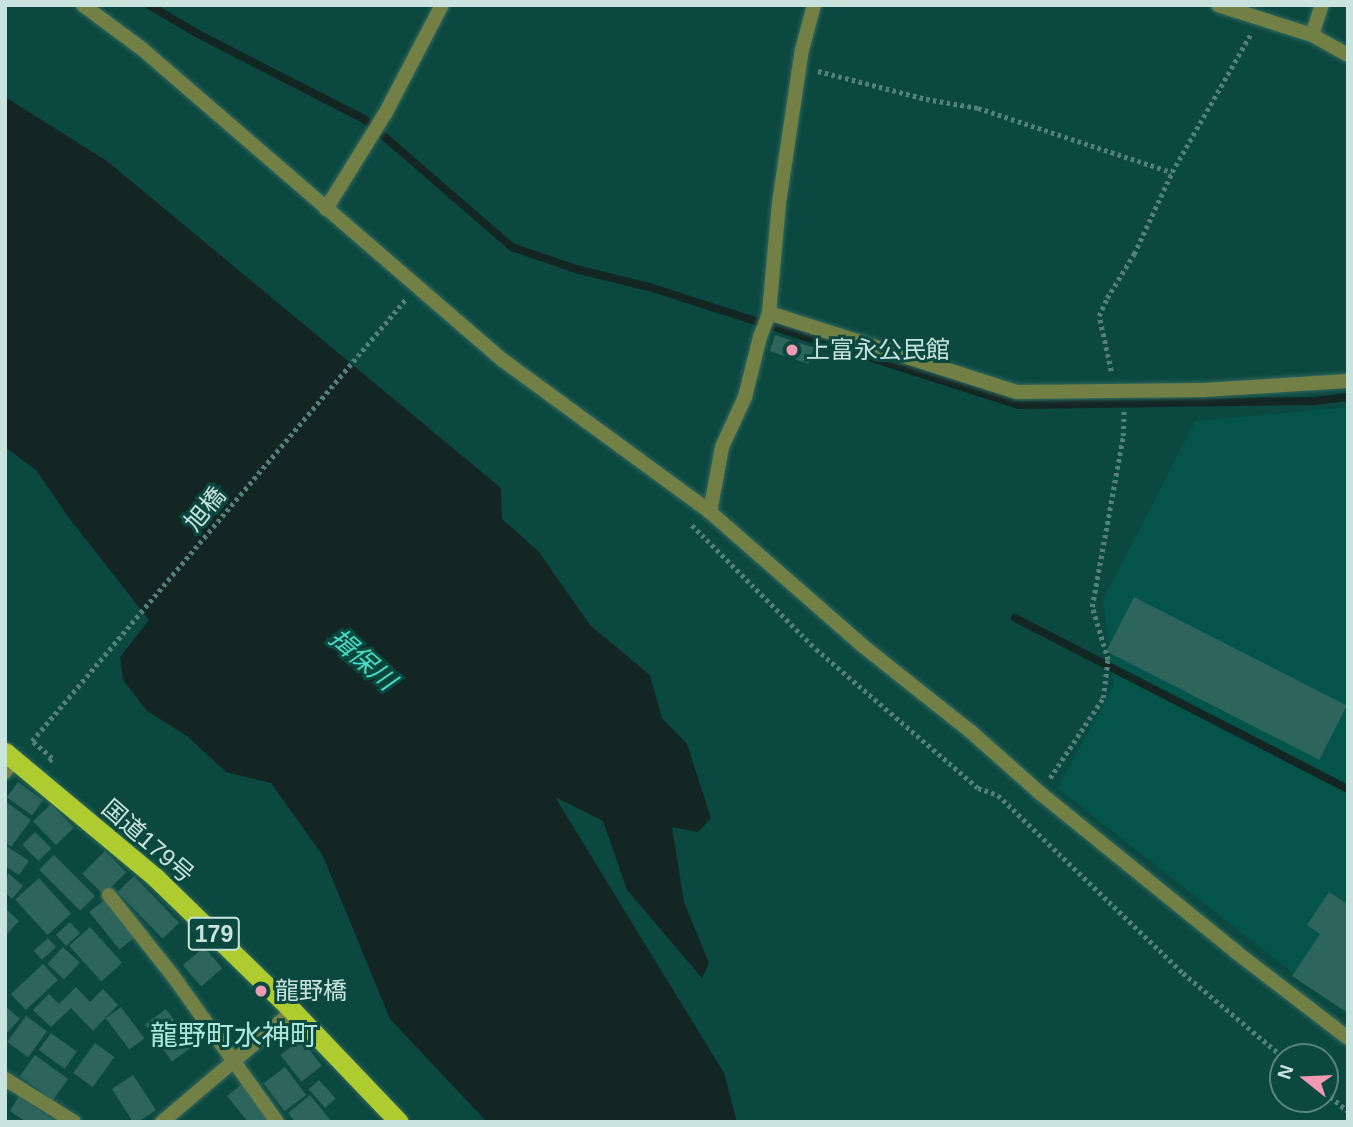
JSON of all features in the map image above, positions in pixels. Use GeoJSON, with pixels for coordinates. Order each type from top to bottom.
{"type":"FeatureCollection","features":[{"type":"Feature","properties":{"kind":"highway","name":"国道179号"},"geometry":{"type":"LineString","coordinates":[[9,761],[156,878],[293,1011],[400,1122]]}},
{"type":"Feature","properties":{"kind":"street"},"geometry":{"type":"LineString","coordinates":[[83,5],[141,48],[503,361],[710,512],[863,646],[970,731],[1040,793],[1236,952],[1348,1038]]}},
{"type":"Feature","properties":{"kind":"street"},"geometry":{"type":"LineString","coordinates":[[326,209],[384,114],[442,5]]}},
{"type":"Feature","properties":{"kind":"street"},"geometry":{"type":"LineString","coordinates":[[710,512],[722,447],[745,397],[769,313],[779,203],[800,67],[814,5]]}},
{"type":"Feature","properties":{"kind":"street"},"geometry":{"type":"LineString","coordinates":[[1218,5],[1312,35],[1348,55]]}},
{"type":"Feature","properties":{"kind":"street"},"geometry":{"type":"LineString","coordinates":[[1312,35],[1322,5]]}},
{"type":"Feature","properties":{"kind":"street"},"geometry":{"type":"LineString","coordinates":[[769,313],[1016,392],[1204,390],[1348,381]]}},
{"type":"Feature","properties":{"kind":"street"},"geometry":{"type":"LineString","coordinates":[[109,895],[173,976],[232,1062],[278,1122]]}},
{"type":"Feature","properties":{"kind":"street"},"geometry":{"type":"LineString","coordinates":[[162,1122],[293,1011]]}},
{"type":"Feature","properties":{"kind":"street"},"geometry":{"type":"LineString","coordinates":[[5,1079],[74,1122]]}},
{"type":"Feature","properties":{"kind":"path"},"geometry":{"type":"LineString","coordinates":[[1115,391],[1099,317],[1107,298],[1134,254],[1172,172],[1259,19]]}},
{"type":"Feature","properties":{"kind":"path"},"geometry":{"type":"LineString","coordinates":[[800,67],[926,99],[978,108],[1172,172]]}},
{"type":"Feature","properties":{"kind":"path","name":"旭橋"},"geometry":{"type":"LineString","coordinates":[[52,758],[32,741],[405,300]]}},
{"type":"Feature","properties":{"kind":"path"},"geometry":{"type":"LineString","coordinates":[[1040,793],[1103,698],[1108,660],[1092,607],[1122,436],[1123,415]]}},
{"type":"Feature","properties":{"kind":"path"},"geometry":{"type":"LineString","coordinates":[[691,524],[816,649],[978,788],[998,795],[1183,973],[1269,1045]]}},
{"type":"Feature","properties":{"kind":"shaded area"},"geometry":{"type":"Polygon","coordinates":[[[1348,407],[1348,1016],[1057,788],[1114,685],[1103,600],[1195,421],[1348,407]]]}},
{"type":"Feature","properties":{"kind":"water","name":"揖保川"},"geometry":{"type":"Polygon","coordinates":[[[5,97],[107,161],[501,488],[502,519],[539,552],[590,625],[650,675],[662,718],[687,744],[711,818],[698,832],[672,827],[684,902],[709,963],[702,978],[627,890],[603,821],[555,797],[724,1073],[737,1122],[487,1122],[390,1019],[323,856],[271,783],[226,772],[187,736],[147,711],[123,680],[120,657],[149,620],[69,518],[36,470],[5,447],[5,97]]]}},
{"type":"Feature","properties":{"kind":"building"},"geometry":{"type":"Polygon","coordinates":[[[775,335],[814,348],[809,364],[770,351],[775,335]]]}},
{"type":"Feature","properties":{"kind":"building"},"geometry":{"type":"Polygon","coordinates":[[[1134,597],[1347,706],[1319,760],[1106,651],[1134,597]]]}},
{"type":"Feature","properties":{"kind":"building"},"geometry":{"type":"Polygon","coordinates":[[[18,782],[43,800],[32,816],[7,797],[18,782]]]}},
{"type":"Feature","properties":{"kind":"building"},"geometry":{"type":"Polygon","coordinates":[[[5,801],[31,820],[11,847],[5,842],[5,801]]]}},
{"type":"Feature","properties":{"kind":"building"},"geometry":{"type":"Polygon","coordinates":[[[51,804],[74,828],[56,845],[33,821],[51,804]]]}},
{"type":"Feature","properties":{"kind":"building"},"geometry":{"type":"Polygon","coordinates":[[[35,832],[51,848],[39,861],[22,845],[35,832]]]}},
{"type":"Feature","properties":{"kind":"building"},"geometry":{"type":"Polygon","coordinates":[[[5,845],[29,861],[19,875],[5,866],[5,845]]]}},
{"type":"Feature","properties":{"kind":"building"},"geometry":{"type":"Polygon","coordinates":[[[105,851],[126,872],[104,895],[82,874],[105,851]]]}},
{"type":"Feature","properties":{"kind":"building"},"geometry":{"type":"Polygon","coordinates":[[[54,855],[95,896],[80,911],[39,870],[54,855]]]}},
{"type":"Feature","properties":{"kind":"building"},"geometry":{"type":"Polygon","coordinates":[[[8,873],[23,886],[12,899],[5,893],[8,873]]]}},
{"type":"Feature","properties":{"kind":"building"},"geometry":{"type":"Polygon","coordinates":[[[134,876],[179,923],[163,939],[117,892],[134,876]]]}},
{"type":"Feature","properties":{"kind":"building"},"geometry":{"type":"Polygon","coordinates":[[[39,878],[71,914],[47,935],[15,899],[39,878]]]}},
{"type":"Feature","properties":{"kind":"building"},"geometry":{"type":"Polygon","coordinates":[[[1329,892],[1348,904],[1348,1013],[1292,976],[1320,934],[1307,925],[1329,892]]]}},
{"type":"Feature","properties":{"kind":"building"},"geometry":{"type":"Polygon","coordinates":[[[108,897],[138,934],[120,949],[89,912],[108,897]]]}},
{"type":"Feature","properties":{"kind":"building"},"geometry":{"type":"Polygon","coordinates":[[[5,908],[19,921],[5,936],[5,908]]]}},
{"type":"Feature","properties":{"kind":"building"},"geometry":{"type":"Polygon","coordinates":[[[70,922],[80,933],[66,946],[56,935],[70,922]]]}},
{"type":"Feature","properties":{"kind":"building"},"geometry":{"type":"Polygon","coordinates":[[[90,927],[122,963],[101,981],[69,946],[90,927]]]}},
{"type":"Feature","properties":{"kind":"building"},"geometry":{"type":"Polygon","coordinates":[[[48,938],[56,947],[42,960],[34,951],[48,938]]]}},
{"type":"Feature","properties":{"kind":"building"},"geometry":{"type":"Polygon","coordinates":[[[63,947],[80,963],[64,980],[47,964],[63,947]]]}},
{"type":"Feature","properties":{"kind":"building"},"geometry":{"type":"Polygon","coordinates":[[[204,947],[222,968],[201,987],[183,965],[204,947]]]}},
{"type":"Feature","properties":{"kind":"building"},"geometry":{"type":"Polygon","coordinates":[[[43,964],[58,980],[26,1010],[11,994],[43,964]]]}},
{"type":"Feature","properties":{"kind":"building"},"geometry":{"type":"Polygon","coordinates":[[[76,987],[90,1002],[103,989],[118,1005],[93,1031],[71,1008],[51,1027],[33,1010],[49,994],[59,1004],[76,987]]]}},
{"type":"Feature","properties":{"kind":"building"},"geometry":{"type":"Polygon","coordinates":[[[5,1006],[20,1019],[5,1035],[5,1006]]]}},
{"type":"Feature","properties":{"kind":"building"},"geometry":{"type":"Polygon","coordinates":[[[121,1007],[144,1038],[129,1050],[106,1018],[121,1007]]]}},
{"type":"Feature","properties":{"kind":"building"},"geometry":{"type":"Polygon","coordinates":[[[166,1009],[193,1046],[172,1061],[145,1024],[166,1009]]]}},
{"type":"Feature","properties":{"kind":"building"},"geometry":{"type":"Polygon","coordinates":[[[26,1016],[47,1031],[28,1057],[7,1042],[26,1016]]]}},
{"type":"Feature","properties":{"kind":"building"},"geometry":{"type":"Polygon","coordinates":[[[51,1033],[77,1052],[65,1069],[39,1050],[51,1033]]]}},
{"type":"Feature","properties":{"kind":"building"},"geometry":{"type":"Polygon","coordinates":[[[301,1039],[322,1066],[301,1082],[281,1055],[301,1039]]]}},
{"type":"Feature","properties":{"kind":"building"},"geometry":{"type":"Polygon","coordinates":[[[95,1043],[114,1057],[93,1087],[73,1073],[95,1043]]]}},
{"type":"Feature","properties":{"kind":"building"},"geometry":{"type":"Polygon","coordinates":[[[35,1055],[68,1079],[53,1100],[20,1076],[35,1055]]]}},
{"type":"Feature","properties":{"kind":"building"},"geometry":{"type":"Polygon","coordinates":[[[285,1067],[306,1095],[285,1111],[263,1083],[285,1067]]]}},
{"type":"Feature","properties":{"kind":"building"},"geometry":{"type":"Polygon","coordinates":[[[133,1075],[156,1110],[138,1122],[133,1122],[112,1089],[133,1075]]]}},
{"type":"Feature","properties":{"kind":"building"},"geometry":{"type":"Polygon","coordinates":[[[319,1080],[336,1099],[325,1108],[309,1089],[319,1080]]]}},
{"type":"Feature","properties":{"kind":"building"},"geometry":{"type":"Polygon","coordinates":[[[243,1083],[273,1122],[248,1122],[227,1096],[243,1083]]]}},
{"type":"Feature","properties":{"kind":"building"},"geometry":{"type":"Polygon","coordinates":[[[310,1095],[332,1122],[295,1122],[288,1113],[310,1095]]]}},
{"type":"Feature","properties":{"kind":"building"},"geometry":{"type":"Polygon","coordinates":[[[19,1096],[58,1122],[26,1122],[10,1111],[19,1096]]]}},
{"type":"Feature","properties":{"kind":"waterway"},"geometry":{"type":"LineString","coordinates":[[149,5],[200,35],[364,119],[512,247],[576,269],[649,287],[1019,405],[1314,401],[1348,397]]}},
{"type":"Feature","properties":{"kind":"waterway"},"geometry":{"type":"LineString","coordinates":[[1015,618],[1348,789]]}},
{"type":"Feature","properties":{"kind":"place","name":"上富永公民館"},"geometry":{"type":"Point","coordinates":[792,350]}},
{"type":"Feature","properties":{"kind":"place","name":"龍野橋"},"geometry":{"type":"Point","coordinates":[261,991]}},
{"type":"Feature","properties":{"kind":"district","name":"龍野町水神町"},"geometry":{"type":"Point","coordinates":[234,1036]}}]}
